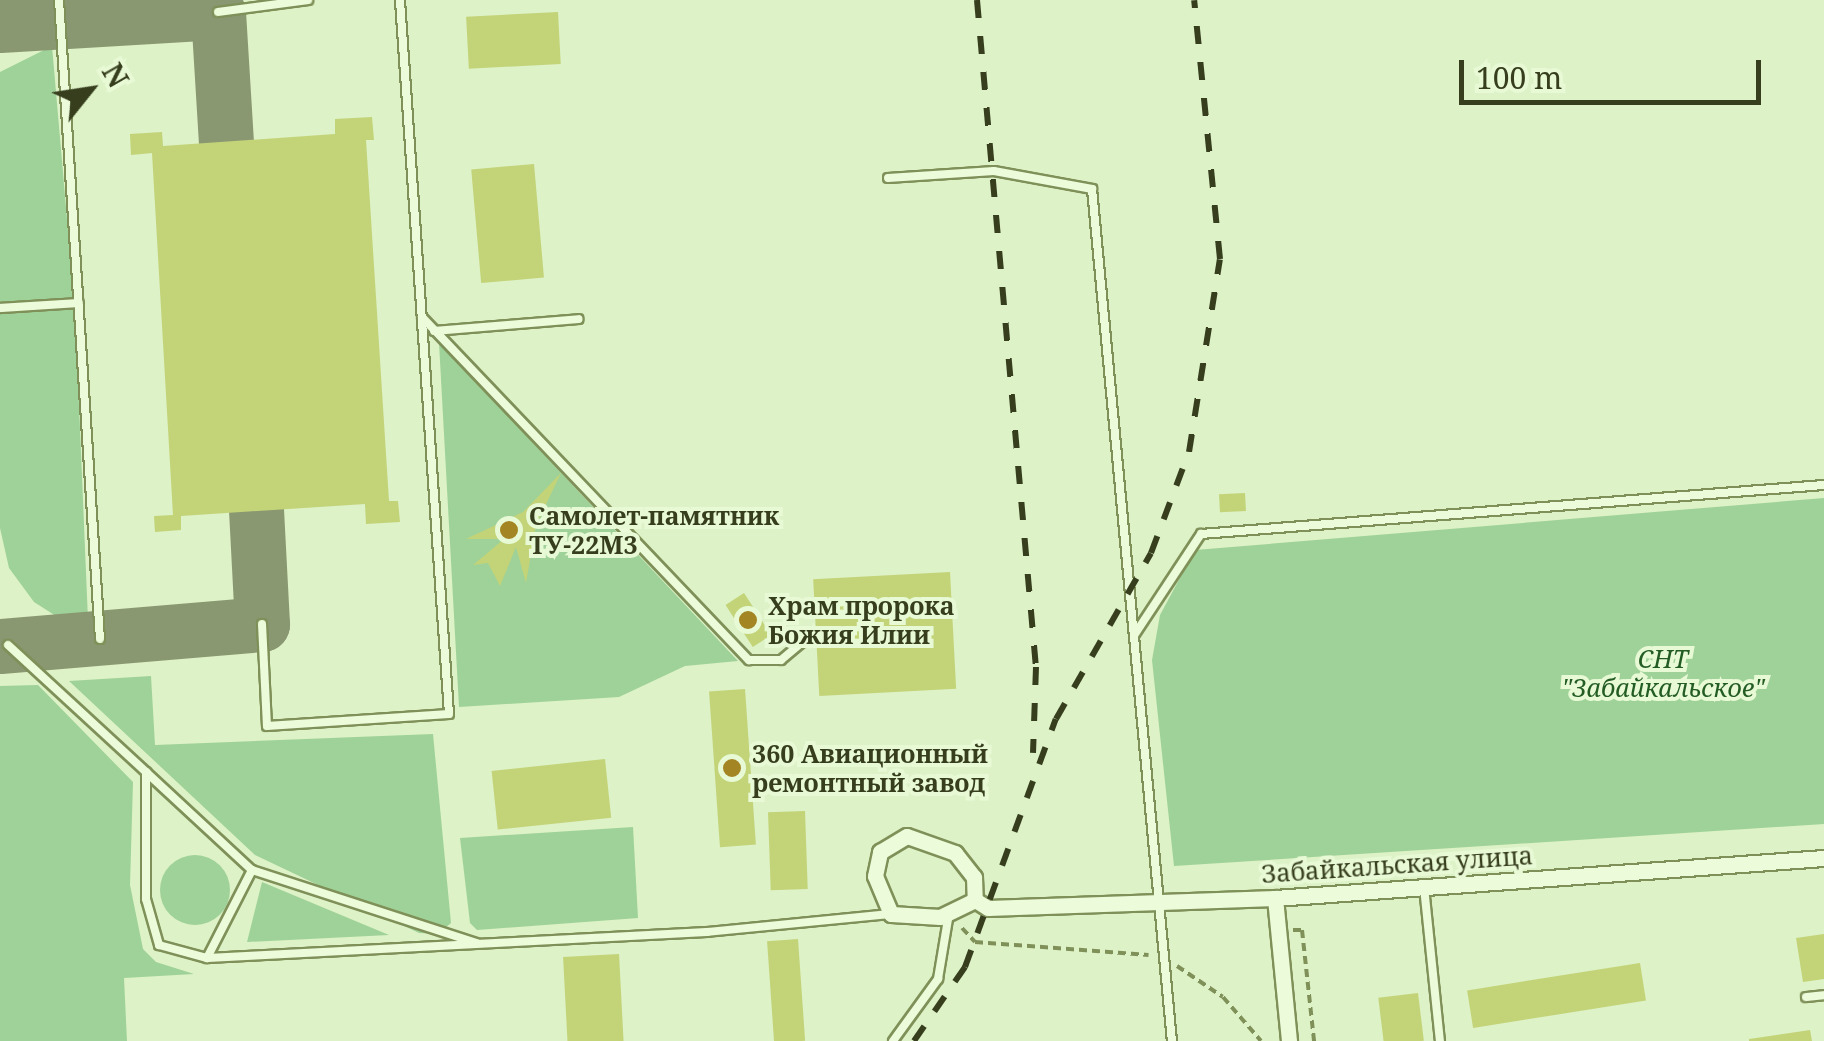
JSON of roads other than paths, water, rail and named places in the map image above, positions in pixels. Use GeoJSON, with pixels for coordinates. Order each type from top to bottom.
{"type":"FeatureCollection","features":[{"type":"Feature","properties":{"kind":"street"},"geometry":{"type":"LineString","coordinates":[[908,836],[955,854],[974,877],[975,900],[949,913],[891,914],[875,876],[880,852],[908,836]]}},
{"type":"Feature","properties":{"kind":"street","name":"Забайкальская улица"},"geometry":{"type":"LineString","coordinates":[[975,900],[988,908],[1275,898],[1824,858]]}},
{"type":"Feature","properties":{"kind":"street"},"geometry":{"type":"LineString","coordinates":[[1275,898],[1289,1041]]}},
{"type":"Feature","properties":{"kind":"lane"},"geometry":{"type":"LineString","coordinates":[[59,0],[100,639]]}},
{"type":"Feature","properties":{"kind":"lane"},"geometry":{"type":"LineString","coordinates":[[218,12],[308,0]]}},
{"type":"Feature","properties":{"kind":"lane"},"geometry":{"type":"LineString","coordinates":[[262,624],[267,726],[448,714],[400,0]]}},
{"type":"Feature","properties":{"kind":"lane"},"geometry":{"type":"LineString","coordinates":[[888,178],[994,171],[1092,189],[1172,1041]]}},
{"type":"Feature","properties":{"kind":"lane"},"geometry":{"type":"LineString","coordinates":[[0,308],[78,303]]}},
{"type":"Feature","properties":{"kind":"lane"},"geometry":{"type":"LineString","coordinates":[[422,318],[748,660],[781,660],[804,642]]}},
{"type":"Feature","properties":{"kind":"lane"},"geometry":{"type":"LineString","coordinates":[[434,331],[579,319]]}},
{"type":"Feature","properties":{"kind":"lane"},"geometry":{"type":"LineString","coordinates":[[1136,634],[1201,534],[1824,485]]}},
{"type":"Feature","properties":{"kind":"lane"},"geometry":{"type":"LineString","coordinates":[[8,646],[252,870],[483,945]]}},
{"type":"Feature","properties":{"kind":"lane"},"geometry":{"type":"LineString","coordinates":[[146,772],[146,899],[159,945],[207,958],[483,945],[891,914]]}},
{"type":"Feature","properties":{"kind":"lane"},"geometry":{"type":"LineString","coordinates":[[207,958],[252,870]]}},
{"type":"Feature","properties":{"kind":"lane"},"geometry":{"type":"LineString","coordinates":[[1424,886],[1440,1041]]}},
{"type":"Feature","properties":{"kind":"lane"},"geometry":{"type":"LineString","coordinates":[[894,1041],[938,979],[949,913]]}},
{"type":"Feature","properties":{"kind":"lane"},"geometry":{"type":"LineString","coordinates":[[1806,997],[1824,994]]}},
{"type":"Feature","properties":{"kind":"railway"},"geometry":{"type":"LineString","coordinates":[[977,0],[1036,667],[1033,753]]}},
{"type":"Feature","properties":{"kind":"railway"},"geometry":{"type":"LineString","coordinates":[[914,1041],[965,967],[1056,719],[1151,553],[1189,452],[1220,259],[1194,0]]}},
{"type":"Feature","properties":{"kind":"place","name":"Самолет-памятник ТУ-22М3"},"geometry":{"type":"Point","coordinates":[509,530]}},
{"type":"Feature","properties":{"kind":"place","name":"Храм пророка Божия Илии"},"geometry":{"type":"Point","coordinates":[748,620]}},
{"type":"Feature","properties":{"kind":"place","name":"360 Авиационный ремонтный завод"},"geometry":{"type":"Point","coordinates":[732,768]}},
{"type":"Feature","properties":{"kind":"park label","name":"СНТ \"Забайкальское\""},"geometry":{"type":"Point","coordinates":[1663,674]}}]}
